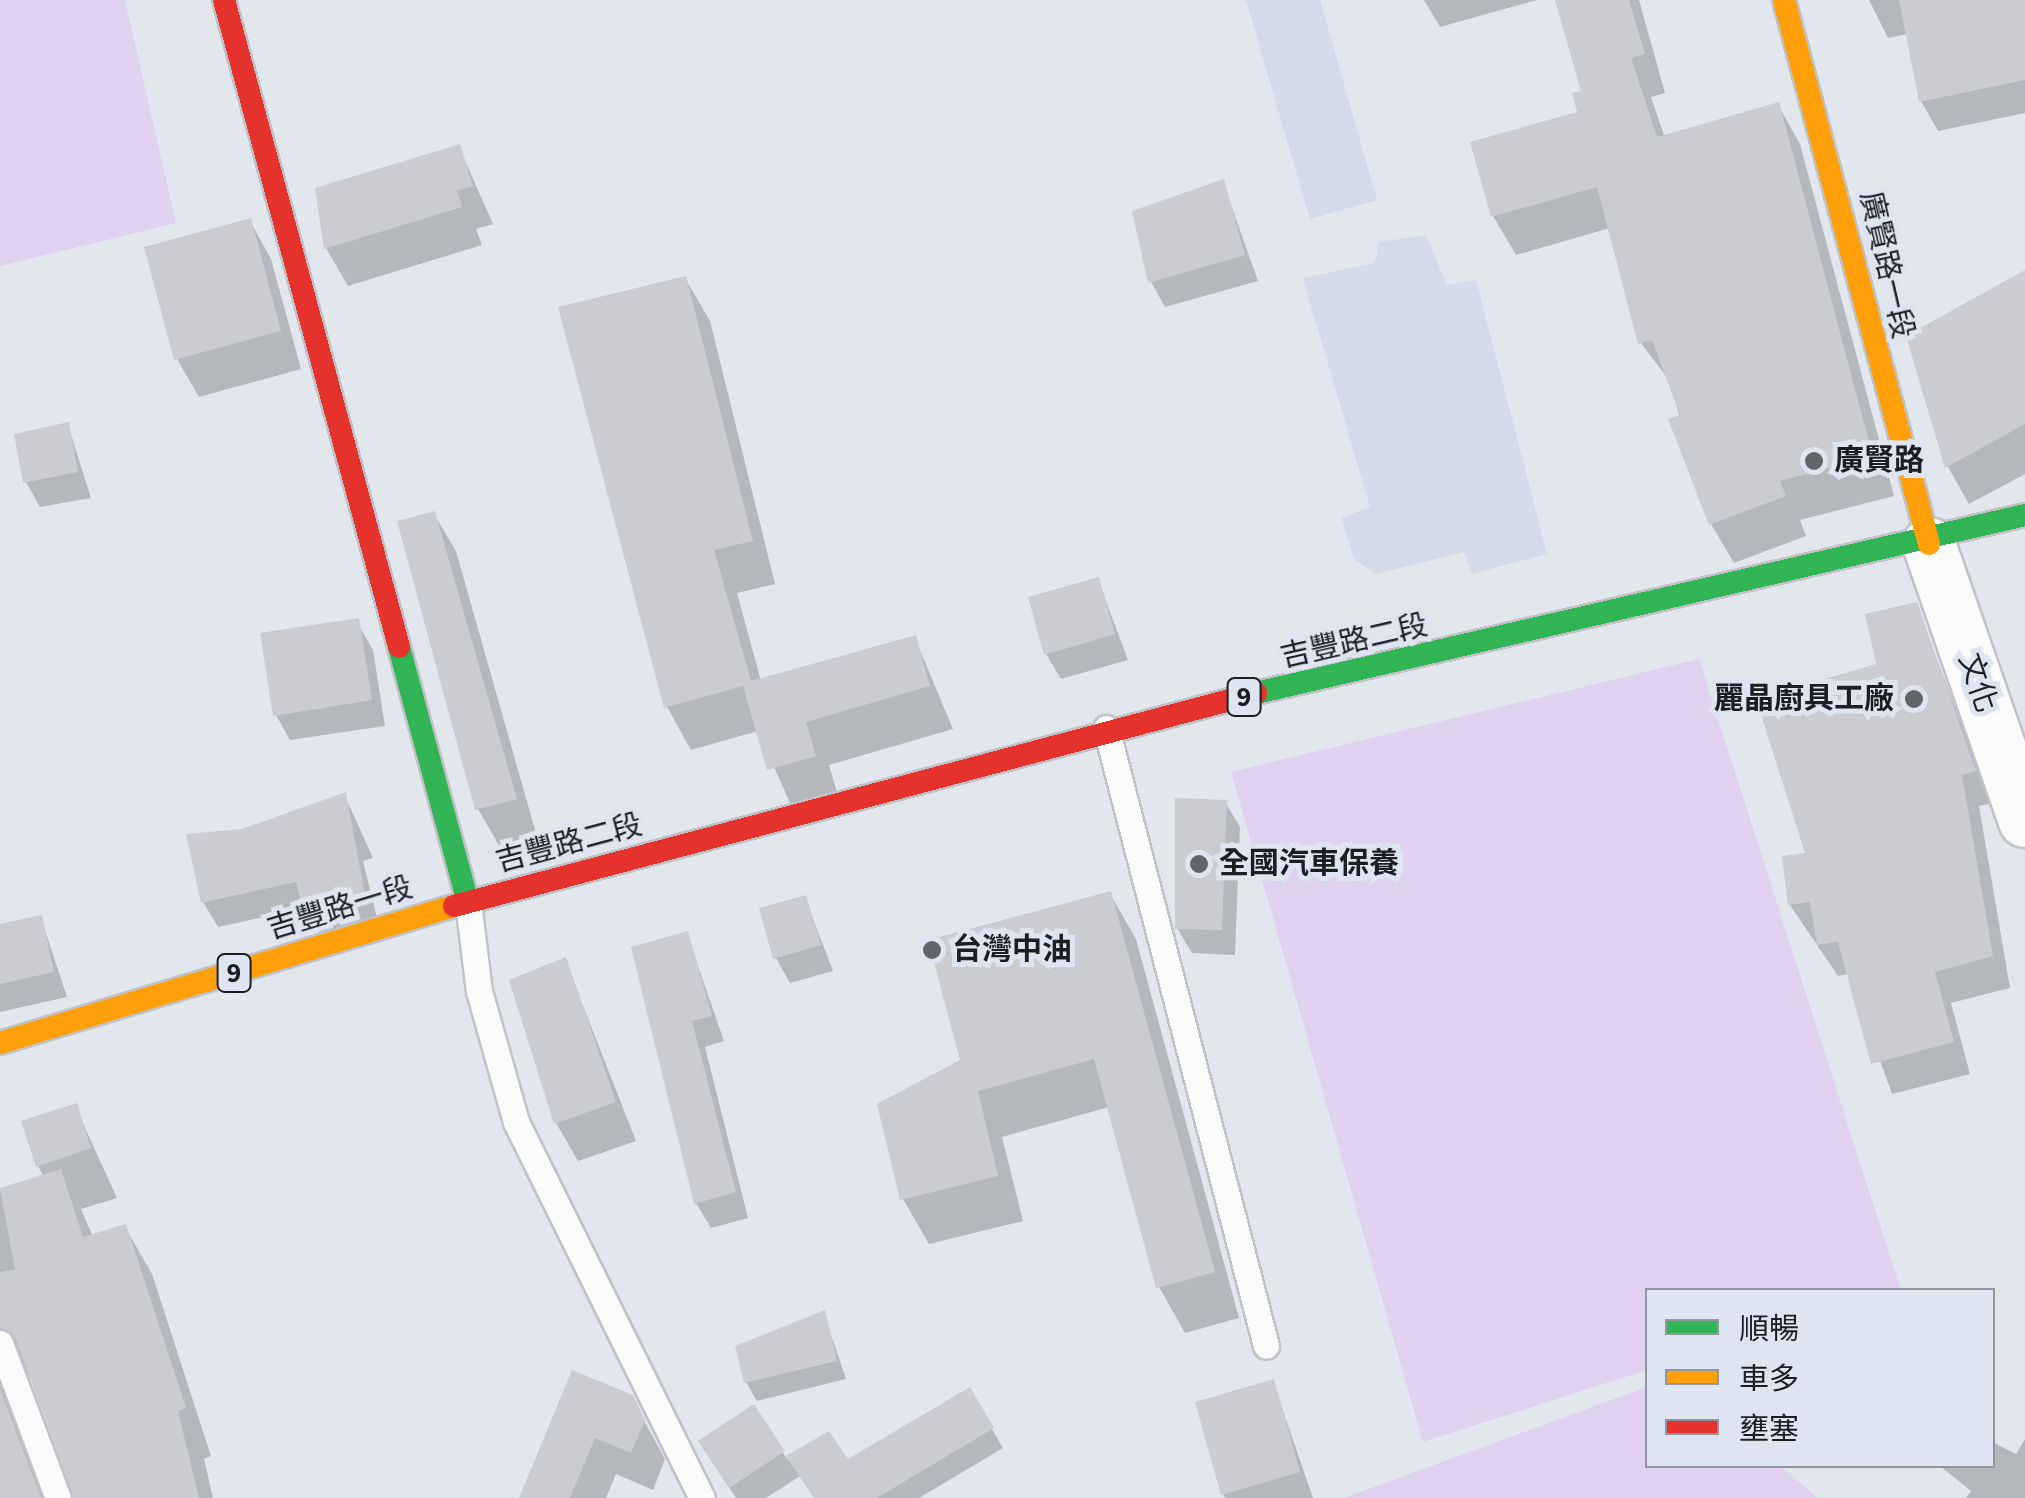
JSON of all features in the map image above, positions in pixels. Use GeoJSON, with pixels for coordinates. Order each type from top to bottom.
{"type":"FeatureCollection","features":[{"type":"Feature","properties":{"kind":"main road"},"geometry":{"type":"LineString","coordinates":[[224,0],[468,902]]}},
{"type":"Feature","properties":{"kind":"main road","name":"廣賢路一段"},"geometry":{"type":"LineString","coordinates":[[1784,0],[1929,544]]}},
{"type":"Feature","properties":{"kind":"main road","name":"吉豐路二段"},"geometry":{"type":"LineString","coordinates":[[468,902],[1106,728],[1929,544],[2025,514]]}},
{"type":"Feature","properties":{"kind":"main road","name":"吉豐路一段"},"geometry":{"type":"LineString","coordinates":[[0,1043],[468,902]]}},
{"type":"Feature","properties":{"kind":"street","name":"文化"},"geometry":{"type":"LineString","coordinates":[[1929,544],[2025,821]]}},
{"type":"Feature","properties":{"kind":"lane"},"geometry":{"type":"LineString","coordinates":[[1106,728],[1266,1346]]}},
{"type":"Feature","properties":{"kind":"lane"},"geometry":{"type":"LineString","coordinates":[[468,902],[478,991],[516,1122],[702,1498]]}},
{"type":"Feature","properties":{"kind":"lane"},"geometry":{"type":"LineString","coordinates":[[0,1343],[58,1498]]}},
{"type":"Feature","properties":{"kind":"shaded area"},"geometry":{"type":"Polygon","coordinates":[[[0,0],[125,0],[176,223],[0,266],[0,0]]]}},
{"type":"Feature","properties":{"kind":"shaded area"},"geometry":{"type":"Polygon","coordinates":[[[1246,0],[1320,0],[1377,200],[1310,219],[1246,0]]]}},
{"type":"Feature","properties":{"kind":"shaded area"},"geometry":{"type":"Polygon","coordinates":[[[1426,235],[1447,285],[1476,280],[1547,554],[1472,574],[1464,552],[1376,574],[1354,559],[1342,518],[1370,507],[1303,278],[1375,263],[1379,242],[1426,235]]]}},
{"type":"Feature","properties":{"kind":"shaded area"},"geometry":{"type":"Polygon","coordinates":[[[1699,659],[1900,1288],[1645,1288],[1645,1371],[1423,1442],[1231,772],[1699,659]]]}},
{"type":"Feature","properties":{"kind":"shaded area"},"geometry":{"type":"Polygon","coordinates":[[[1645,1388],[1645,1468],[1782,1468],[1818,1498],[1344,1498],[1645,1388]]]}},
{"type":"Feature","properties":{"kind":"building"},"geometry":{"type":"Polygon","coordinates":[[[1555,0],[1629,0],[1645,54],[1631,58],[1657,137],[1779,102],[1873,457],[1780,481],[1786,496],[1709,525],[1668,419],[1680,415],[1652,340],[1638,344],[1597,187],[1491,217],[1470,142],[1577,112],[1572,93],[1581,91],[1555,0]]]}},
{"type":"Feature","properties":{"kind":"building"},"geometry":{"type":"Polygon","coordinates":[[[1899,0],[2025,0],[2025,80],[1919,102],[1899,0]]]}},
{"type":"Feature","properties":{"kind":"building"},"geometry":{"type":"Polygon","coordinates":[[[460,144],[473,186],[457,191],[462,207],[324,249],[315,188],[460,144]]]}},
{"type":"Feature","properties":{"kind":"building"},"geometry":{"type":"Polygon","coordinates":[[[1224,179],[1245,255],[1148,283],[1132,211],[1224,179]]]}},
{"type":"Feature","properties":{"kind":"building"},"geometry":{"type":"Polygon","coordinates":[[[251,218],[281,331],[174,360],[144,247],[251,218]]]}},
{"type":"Feature","properties":{"kind":"building"},"geometry":{"type":"Polygon","coordinates":[[[2025,270],[2025,424],[1945,468],[1906,336],[2025,270]]]}},
{"type":"Feature","properties":{"kind":"building"},"geometry":{"type":"Polygon","coordinates":[[[686,276],[753,541],[714,550],[751,681],[916,635],[930,686],[806,722],[816,756],[767,770],[743,686],[664,708],[558,307],[686,276]]]}},
{"type":"Feature","properties":{"kind":"building"},"geometry":{"type":"Polygon","coordinates":[[[69,422],[78,472],[23,483],[14,434],[69,422]]]}},
{"type":"Feature","properties":{"kind":"building"},"geometry":{"type":"Polygon","coordinates":[[[435,511],[517,799],[475,810],[397,521],[435,511]]]}},
{"type":"Feature","properties":{"kind":"building"},"geometry":{"type":"Polygon","coordinates":[[[1099,577],[1115,634],[1044,655],[1028,597],[1099,577]]]}},
{"type":"Feature","properties":{"kind":"building"},"geometry":{"type":"Polygon","coordinates":[[[1917,602],[1976,771],[1962,775],[1993,956],[1935,972],[1954,1042],[1871,1064],[1838,942],[1817,945],[1810,902],[1788,905],[1782,856],[1805,853],[1756,699],[1876,664],[1865,614],[1917,602]]]}},
{"type":"Feature","properties":{"kind":"building"},"geometry":{"type":"Polygon","coordinates":[[[359,618],[372,700],[273,716],[260,633],[359,618]]]}},
{"type":"Feature","properties":{"kind":"building"},"geometry":{"type":"Polygon","coordinates":[[[346,792],[365,896],[303,911],[296,882],[201,903],[186,834],[242,829],[346,792]]]}},
{"type":"Feature","properties":{"kind":"building","name":"全國汽車保養"},"geometry":{"type":"Polygon","coordinates":[[[1175,798],[1227,800],[1222,930],[1175,929],[1175,798]]]}},
{"type":"Feature","properties":{"kind":"building"},"geometry":{"type":"Polygon","coordinates":[[[1111,891],[1215,1272],[1156,1288],[1094,1059],[978,1091],[998,1176],[900,1200],[877,1104],[960,1060],[928,940],[1111,891]]]}},
{"type":"Feature","properties":{"kind":"building"},"geometry":{"type":"Polygon","coordinates":[[[806,895],[821,945],[773,959],[759,908],[806,895]]]}},
{"type":"Feature","properties":{"kind":"building"},"geometry":{"type":"Polygon","coordinates":[[[42,915],[54,972],[0,984],[0,924],[42,915]]]}},
{"type":"Feature","properties":{"kind":"building"},"geometry":{"type":"Polygon","coordinates":[[[688,931],[712,1016],[692,1021],[736,1192],[694,1204],[631,947],[688,931]]]}},
{"type":"Feature","properties":{"kind":"building"},"geometry":{"type":"Polygon","coordinates":[[[566,957],[616,1102],[554,1124],[509,980],[566,957]]]}},
{"type":"Feature","properties":{"kind":"building"},"geometry":{"type":"Polygon","coordinates":[[[77,1103],[91,1148],[36,1167],[21,1121],[77,1103]]]}},
{"type":"Feature","properties":{"kind":"building"},"geometry":{"type":"Polygon","coordinates":[[[61,1169],[83,1237],[126,1224],[186,1408],[178,1411],[199,1498],[74,1498],[15,1337],[0,1327],[0,1272],[15,1270],[0,1188],[61,1169]]]}},
{"type":"Feature","properties":{"kind":"building"},"geometry":{"type":"Polygon","coordinates":[[[825,1310],[837,1361],[744,1383],[735,1346],[825,1310]]]}},
{"type":"Feature","properties":{"kind":"building"},"geometry":{"type":"Polygon","coordinates":[[[572,1370],[633,1395],[645,1420],[631,1453],[595,1438],[570,1498],[519,1498],[572,1370]]]}},
{"type":"Feature","properties":{"kind":"building"},"geometry":{"type":"Polygon","coordinates":[[[1274,1379],[1300,1472],[1221,1495],[1195,1402],[1274,1379]]]}},
{"type":"Feature","properties":{"kind":"building"},"geometry":{"type":"Polygon","coordinates":[[[970,1387],[994,1428],[877,1498],[814,1498],[786,1456],[829,1431],[848,1459],[970,1387]]]}},
{"type":"Feature","properties":{"kind":"building"},"geometry":{"type":"Polygon","coordinates":[[[0,1389],[41,1498],[0,1498],[0,1389]]]}},
{"type":"Feature","properties":{"kind":"building"},"geometry":{"type":"Polygon","coordinates":[[[754,1404],[785,1451],[729,1488],[698,1441],[754,1404]]]}},
{"type":"Feature","properties":{"kind":"traffic: fast"},"geometry":{"type":"LineString","coordinates":[[1256,693],[2025,515]]}},
{"type":"Feature","properties":{"kind":"traffic: fast"},"geometry":{"type":"LineString","coordinates":[[399,647],[468,902]]}},
{"type":"Feature","properties":{"kind":"traffic: slow"},"geometry":{"type":"LineString","coordinates":[[1784,0],[1929,544]]}},
{"type":"Feature","properties":{"kind":"traffic: slow"},"geometry":{"type":"LineString","coordinates":[[0,1043],[454,906]]}},
{"type":"Feature","properties":{"kind":"traffic: jam"},"geometry":{"type":"LineString","coordinates":[[224,0],[399,647]]}},
{"type":"Feature","properties":{"kind":"traffic: jam"},"geometry":{"type":"LineString","coordinates":[[454,906],[1256,693]]}},
{"type":"Feature","properties":{"kind":"place","name":"廣賢路"},"geometry":{"type":"Point","coordinates":[1814,461]}},
{"type":"Feature","properties":{"kind":"place","name":"麗晶廚具工廠"},"geometry":{"type":"Point","coordinates":[1914,699]}},
{"type":"Feature","properties":{"kind":"place","name":"全國汽車保養"},"geometry":{"type":"Point","coordinates":[1199,864]}},
{"type":"Feature","properties":{"kind":"place","name":"台灣中油"},"geometry":{"type":"Point","coordinates":[932,950]}}]}
